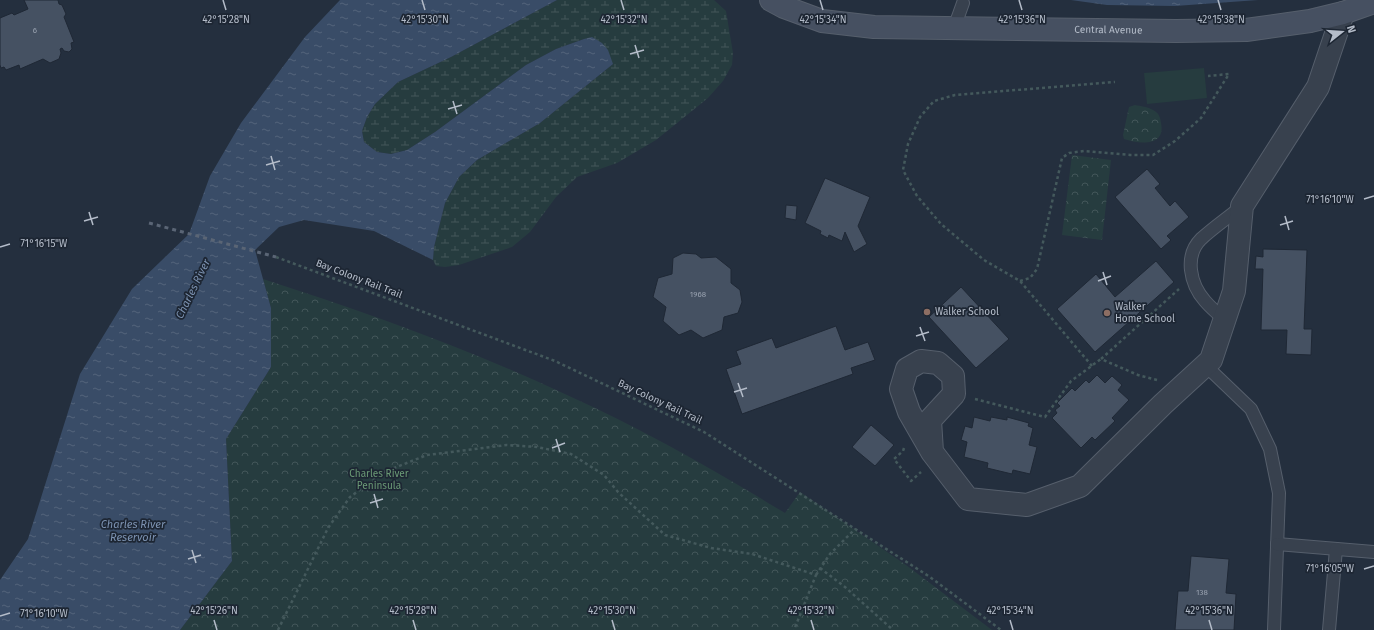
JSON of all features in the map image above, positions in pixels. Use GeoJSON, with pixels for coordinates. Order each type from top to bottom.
{"type":"FeatureCollection","features":[{"type":"Feature","properties":{"kind":"main road","name":"Central Avenue"},"geometry":{"type":"LineString","coordinates":[[771,0],[784,7],[822,21],[874,27],[1176,31],[1246,30],[1310,21],[1343,13],[1374,2]]}},
{"type":"Feature","properties":{"kind":"street"},"geometry":{"type":"LineString","coordinates":[[932,452],[968,499],[1027,505],[1080,486],[1163,404],[1211,360],[1234,291],[1242,206],[1318,87],[1343,13]]}},
{"type":"Feature","properties":{"kind":"lane"},"geometry":{"type":"LineString","coordinates":[[954,28],[963,3]]}},
{"type":"Feature","properties":{"kind":"lane"},"geometry":{"type":"LineString","coordinates":[[1225,320],[1204,300],[1196,287],[1191,273],[1190,258],[1194,249],[1201,240],[1242,206]]}},
{"type":"Feature","properties":{"kind":"lane"},"geometry":{"type":"LineString","coordinates":[[1205,366],[1252,409],[1270,448],[1279,493],[1274,630]]}},
{"type":"Feature","properties":{"kind":"lane"},"geometry":{"type":"LineString","coordinates":[[1277,544],[1374,552]]}},
{"type":"Feature","properties":{"kind":"lane"},"geometry":{"type":"LineString","coordinates":[[1329,630],[1336,549]]}},
{"type":"Feature","properties":{"kind":"path"},"geometry":{"type":"LineString","coordinates":[[1020,281],[1030,278],[1037,270],[1062,158],[1069,153],[1084,151],[1130,155],[1153,154],[1175,141],[1201,118],[1229,74],[1208,76]]}},
{"type":"Feature","properties":{"kind":"path"},"geometry":{"type":"LineString","coordinates":[[1092,366],[1020,281],[979,255],[940,224],[917,196],[903,170],[908,144],[920,117],[934,102],[954,95],[1116,82]]}},
{"type":"Feature","properties":{"kind":"path","name":"Bay Colony Rail Trail"},"geometry":{"type":"LineString","coordinates":[[276,257],[555,361],[704,432],[930,577],[1001,630]]}},
{"type":"Feature","properties":{"kind":"path"},"geometry":{"type":"LineString","coordinates":[[1162,382],[1138,375],[1101,359],[1180,289]]}},
{"type":"Feature","properties":{"kind":"path"},"geometry":{"type":"LineString","coordinates":[[278,630],[328,528],[350,497],[384,472],[427,455],[507,445],[537,447],[571,454],[604,475],[618,492],[665,535],[711,548],[752,554],[816,575]]}},
{"type":"Feature","properties":{"kind":"path"},"geometry":{"type":"LineString","coordinates":[[794,630],[820,568],[830,554],[855,529]]}},
{"type":"Feature","properties":{"kind":"path"},"geometry":{"type":"LineString","coordinates":[[820,568],[845,587],[893,630]]}},
{"type":"Feature","properties":{"kind":"green space"},"geometry":{"type":"Polygon","coordinates":[[[557,0],[714,0],[726,11],[733,53],[732,65],[723,81],[708,98],[656,140],[617,163],[577,177],[556,197],[530,232],[512,247],[459,265],[445,267],[436,266],[433,260],[434,247],[445,203],[459,177],[477,160],[540,123],[613,64],[584,39],[556,49],[526,65],[435,132],[407,150],[391,154],[377,152],[364,142],[362,131],[367,117],[375,104],[398,82],[451,57],[557,0]]]}},
{"type":"Feature","properties":{"kind":"green space"},"geometry":{"type":"Polygon","coordinates":[[[1204,68],[1207,98],[1147,104],[1144,73],[1204,68]]]}},
{"type":"Feature","properties":{"kind":"green space"},"geometry":{"type":"Polygon","coordinates":[[[1135,105],[1151,109],[1159,115],[1161,131],[1155,140],[1150,142],[1137,142],[1124,139],[1123,135],[1129,107],[1135,105]]]}},
{"type":"Feature","properties":{"kind":"green space"},"geometry":{"type":"Polygon","coordinates":[[[1072,155],[1111,160],[1102,240],[1062,235],[1072,155]]]}},
{"type":"Feature","properties":{"kind":"green space","name":"Charles River Peninsula"},"geometry":{"type":"Polygon","coordinates":[[[263,279],[417,332],[530,378],[651,436],[785,513],[800,492],[906,565],[992,630],[180,630],[232,561],[226,439],[271,367],[271,308],[263,279]]]}},
{"type":"Feature","properties":{"kind":"water"},"geometry":{"type":"Polygon","coordinates":[[[340,0],[557,0],[451,57],[398,82],[375,104],[367,117],[362,131],[364,142],[377,152],[391,154],[407,150],[435,132],[526,65],[556,49],[592,37],[602,43],[608,50],[613,64],[540,123],[477,160],[459,177],[445,203],[434,247],[433,260],[374,231],[304,220],[279,227],[255,250],[271,308],[271,367],[226,439],[232,561],[180,630],[0,630],[0,580],[28,539],[80,374],[132,289],[189,234],[210,176],[241,123],[305,37],[340,0]]]}},
{"type":"Feature","properties":{"kind":"water"},"geometry":{"type":"Polygon","coordinates":[[[1071,0],[1258,0],[1175,6],[1107,5],[1071,0]]]}},
{"type":"Feature","properties":{"kind":"building"},"geometry":{"type":"Polygon","coordinates":[[[24,0],[58,0],[66,14],[64,17],[74,42],[71,43],[72,49],[69,52],[64,51],[62,48],[60,49],[61,53],[59,59],[50,63],[43,59],[20,69],[19,65],[6,70],[4,67],[1,68],[0,65],[0,18],[12,13],[14,15],[28,9],[24,0]]]}},
{"type":"Feature","properties":{"kind":"building"},"geometry":{"type":"Polygon","coordinates":[[[1147,169],[1160,184],[1155,188],[1170,206],[1175,201],[1189,217],[1167,236],[1171,240],[1161,249],[1115,197],[1147,169]]]}},
{"type":"Feature","properties":{"kind":"building"},"geometry":{"type":"Polygon","coordinates":[[[825,178],[870,197],[858,226],[867,244],[854,252],[845,232],[842,241],[829,235],[828,238],[820,234],[821,231],[805,223],[825,178]]]}},
{"type":"Feature","properties":{"kind":"building"},"geometry":{"type":"Polygon","coordinates":[[[786,205],[797,206],[796,220],[785,218],[786,205]]]}},
{"type":"Feature","properties":{"kind":"building"},"geometry":{"type":"Polygon","coordinates":[[[1263,249],[1307,250],[1304,329],[1312,329],[1311,355],[1286,354],[1287,330],[1261,330],[1263,269],[1255,269],[1256,256],[1263,257],[1263,249]]]}},
{"type":"Feature","properties":{"kind":"building"},"geometry":{"type":"Polygon","coordinates":[[[683,253],[696,254],[701,258],[716,257],[731,269],[731,283],[740,290],[742,302],[738,313],[724,317],[722,330],[703,338],[691,330],[679,335],[663,321],[666,307],[653,297],[658,278],[672,274],[673,258],[683,253]]]}},
{"type":"Feature","properties":{"kind":"building"},"geometry":{"type":"Polygon","coordinates":[[[1156,261],[1174,282],[1095,352],[1057,309],[1096,274],[1115,297],[1156,261]]]}},
{"type":"Feature","properties":{"kind":"building"},"geometry":{"type":"Polygon","coordinates":[[[961,287],[1009,339],[976,368],[929,317],[961,287]]]}},
{"type":"Feature","properties":{"kind":"building"},"geometry":{"type":"Polygon","coordinates":[[[836,326],[845,350],[868,342],[875,360],[851,368],[853,374],[742,414],[726,369],[741,364],[736,351],[772,338],[776,348],[836,326]]]}},
{"type":"Feature","properties":{"kind":"building"},"geometry":{"type":"Polygon","coordinates":[[[1097,375],[1105,383],[1112,376],[1122,385],[1118,390],[1129,400],[1112,418],[1115,421],[1095,440],[1092,437],[1081,448],[1052,418],[1057,413],[1055,410],[1060,406],[1057,403],[1072,388],[1075,391],[1086,380],[1089,383],[1097,375]]]}},
{"type":"Feature","properties":{"kind":"building"},"geometry":{"type":"Polygon","coordinates":[[[974,417],[990,421],[991,417],[1007,420],[1007,417],[1029,423],[1028,426],[1033,428],[1029,445],[1037,447],[1030,474],[1013,470],[1012,474],[987,468],[988,463],[964,457],[967,442],[961,440],[965,426],[972,428],[974,417]]]}},
{"type":"Feature","properties":{"kind":"building"},"geometry":{"type":"Polygon","coordinates":[[[871,425],[894,445],[875,466],[852,447],[871,425]]]}},
{"type":"Feature","properties":{"kind":"building"},"geometry":{"type":"Polygon","coordinates":[[[1191,556],[1229,559],[1226,593],[1236,594],[1234,630],[1175,630],[1178,591],[1188,591],[1191,556]]]}},
{"type":"Feature","properties":{"kind":"railway"},"geometry":{"type":"LineString","coordinates":[[149,223],[276,257]]}},
{"type":"Feature","properties":{"kind":"place","name":"Walker School"},"geometry":{"type":"Point","coordinates":[927,312]}},
{"type":"Feature","properties":{"kind":"place","name":"Walker Home School"},"geometry":{"type":"Point","coordinates":[1107,313]}},
{"type":"Feature","properties":{"kind":"water label","name":"Charles River"},"geometry":{"type":"Point","coordinates":[193,289]}},
{"type":"Feature","properties":{"kind":"water label","name":"Charles River Reservoir"},"geometry":{"type":"Point","coordinates":[133,530]}}]}
